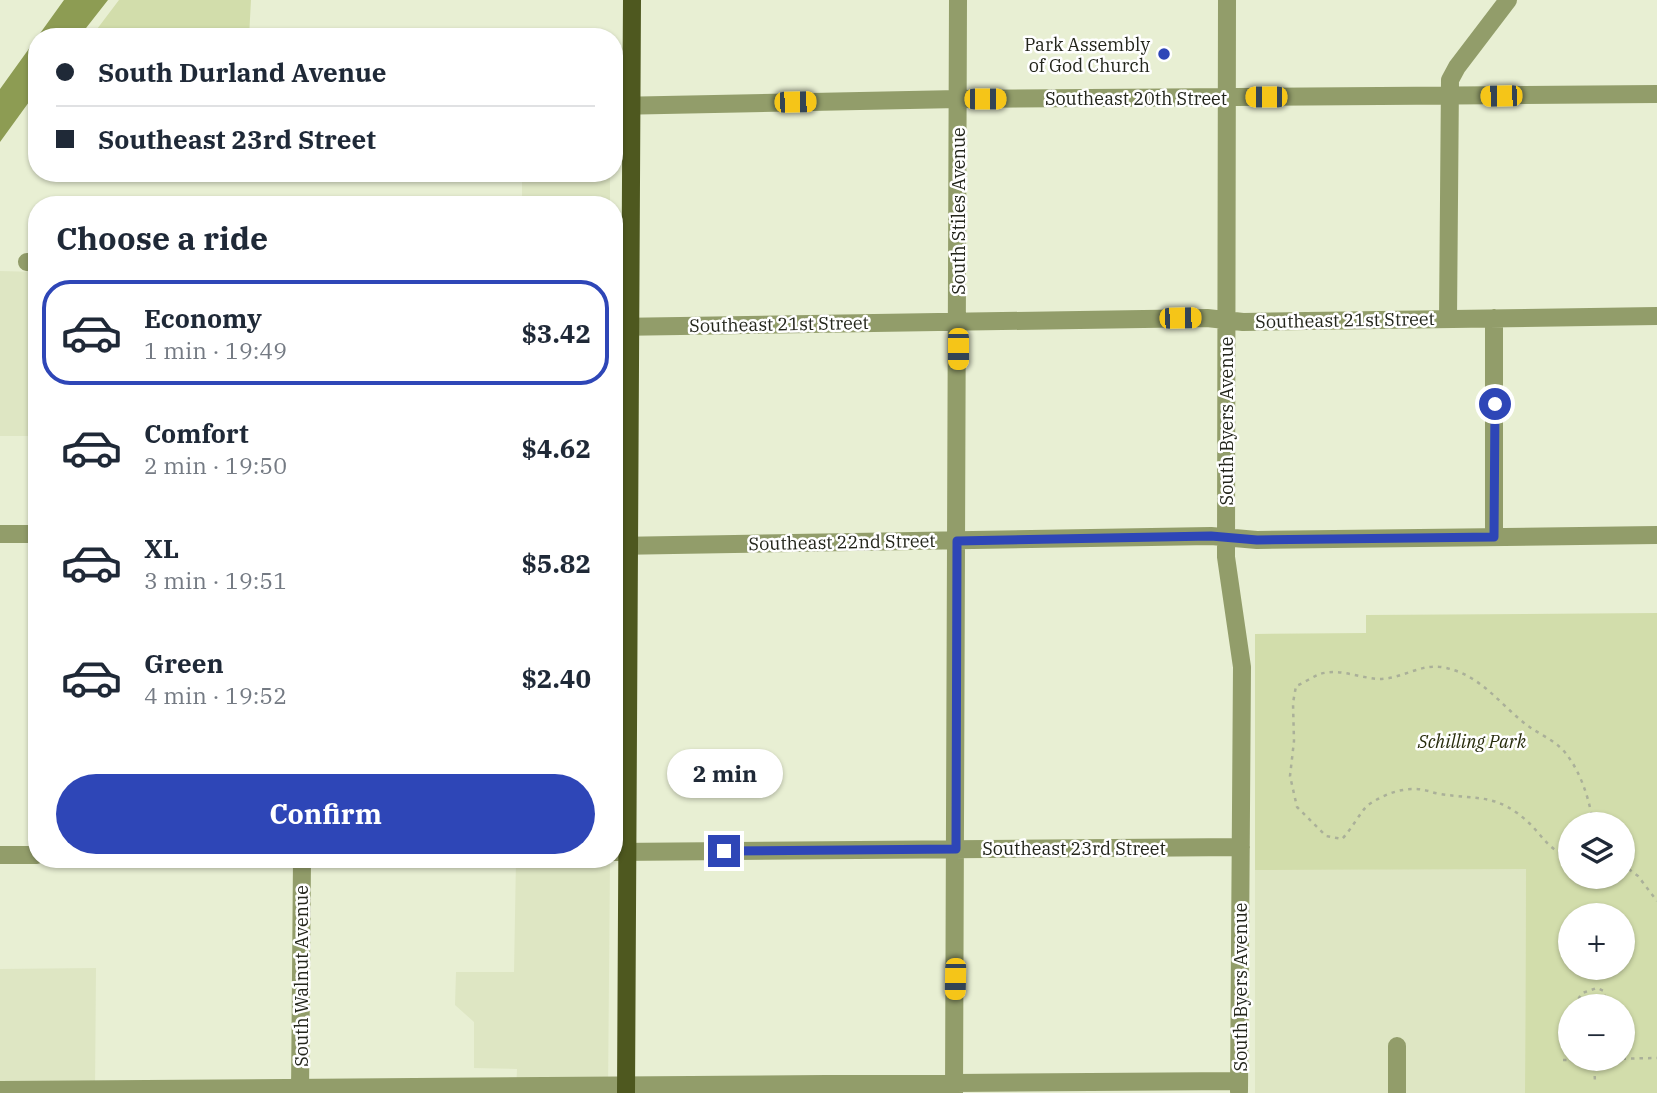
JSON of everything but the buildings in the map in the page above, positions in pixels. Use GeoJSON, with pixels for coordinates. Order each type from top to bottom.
{"type":"FeatureCollection","features":[{"type":"Feature","properties":{"kind":"main road"},"geometry":{"type":"LineString","coordinates":[[623,327],[623,106],[632,0]]}},
{"type":"Feature","properties":{"kind":"main road"},"geometry":{"type":"LineString","coordinates":[[621,868],[626,1089]]}},
{"type":"Feature","properties":{"kind":"street","name":"South Stiles Avenue"},"geometry":{"type":"LineString","coordinates":[[954,1088],[958,0]]}},
{"type":"Feature","properties":{"kind":"street","name":"South Byers Avenue"},"geometry":{"type":"LineString","coordinates":[[1227,0],[1226,537],[1227,578],[1242,657],[1239,1087]]}},
{"type":"Feature","properties":{"kind":"street"},"geometry":{"type":"LineString","coordinates":[[1448,319],[1449,97],[1453,74],[1508,0]]}},
{"type":"Feature","properties":{"kind":"street","name":"Southeast 20th Street"},"geometry":{"type":"LineString","coordinates":[[623,106],[958,99],[1657,94]]}},
{"type":"Feature","properties":{"kind":"street","name":"Southeast 21st Street"},"geometry":{"type":"LineString","coordinates":[[623,327],[1208,318],[1243,322],[1657,316]]}},
{"type":"Feature","properties":{"kind":"street"},"geometry":{"type":"LineString","coordinates":[[1494,318],[1494,537]]}},
{"type":"Feature","properties":{"kind":"street"},"geometry":{"type":"LineString","coordinates":[[0,534],[28,534]]}},
{"type":"Feature","properties":{"kind":"street","name":"Southeast 22nd Street"},"geometry":{"type":"LineString","coordinates":[[623,546],[1226,537],[1257,540],[1657,535]]}},
{"type":"Feature","properties":{"kind":"street","name":"Southeast 23rd Street"},"geometry":{"type":"LineString","coordinates":[[623,852],[1241,847]]}},
{"type":"Feature","properties":{"kind":"street"},"geometry":{"type":"LineString","coordinates":[[0,855],[28,855]]}},
{"type":"Feature","properties":{"kind":"street","name":"South Walnut Avenue"},"geometry":{"type":"LineString","coordinates":[[300,1090],[302,868]]}},
{"type":"Feature","properties":{"kind":"street"},"geometry":{"type":"LineString","coordinates":[[1397,1046],[1397,1093]]}},
{"type":"Feature","properties":{"kind":"street"},"geometry":{"type":"LineString","coordinates":[[0,1090],[1239,1087]]}},
{"type":"Feature","properties":{"kind":"path"},"geometry":{"type":"LineString","coordinates":[[1558,852],[1530,823],[1506,805],[1484,797],[1440,794],[1421,789],[1391,792],[1366,807],[1342,839],[1326,836],[1297,807],[1290,776],[1296,686],[1322,673],[1379,679],[1437,667],[1464,672],[1566,754],[1582,783],[1590,812]]}},
{"type":"Feature","properties":{"kind":"path"},"geometry":{"type":"LineString","coordinates":[[1635,874],[1657,901]]}},
{"type":"Feature","properties":{"kind":"path"},"geometry":{"type":"LineString","coordinates":[[1581,994],[1601,988],[1605,994]]}},
{"type":"Feature","properties":{"kind":"path"},"geometry":{"type":"LineString","coordinates":[[1635,1058],[1657,1058]]}},
{"type":"Feature","properties":{"kind":"path"},"geometry":{"type":"LineString","coordinates":[[1595,1071],[1595,1083]]}},
{"type":"Feature","properties":{"kind":"shaded area"},"geometry":{"type":"Polygon","coordinates":[[[64,0],[108,0],[86,28],[44,28],[64,0]]]}},
{"type":"Feature","properties":{"kind":"shaded area"},"geometry":{"type":"Polygon","coordinates":[[[28,50],[28,103],[0,142],[0,89],[28,50]]]}},
{"type":"Feature","properties":{"kind":"shaded area"},"geometry":{"type":"Polygon","coordinates":[[[522,182],[610,182],[610,196],[522,196],[522,182]]]}},
{"type":"Feature","properties":{"kind":"shaded area"},"geometry":{"type":"Polygon","coordinates":[[[0,271],[28,272],[28,436],[0,436],[0,271]]]}},
{"type":"Feature","properties":{"kind":"shaded area"},"geometry":{"type":"Polygon","coordinates":[[[516,868],[610,868],[608,1093],[516,1093],[517,1069],[474,1068],[474,1022],[455,1005],[456,972],[514,972],[516,868]]]}},
{"type":"Feature","properties":{"kind":"shaded area"},"geometry":{"type":"Polygon","coordinates":[[[1526,868],[1525,1093],[1255,1093],[1255,870],[1526,868]]]}},
{"type":"Feature","properties":{"kind":"shaded area"},"geometry":{"type":"Polygon","coordinates":[[[96,968],[95,1093],[0,1093],[0,969],[96,968]]]}},
{"type":"Feature","properties":{"kind":"green space"},"geometry":{"type":"Polygon","coordinates":[[[119,0],[251,0],[249,28],[98,28],[119,0]]]}},
{"type":"Feature","properties":{"kind":"green space","name":"Schilling Park"},"geometry":{"type":"Polygon","coordinates":[[[1657,613],[1657,1093],[1525,1093],[1526,869],[1255,870],[1255,634],[1366,633],[1366,615],[1657,613]]]}},
{"type":"Feature","properties":{"kind":"place","name":"Park Assembly of God Church"},"geometry":{"type":"Point","coordinates":[1164,54]}},
{"type":"Feature","properties":{"kind":"route"},"geometry":{"type":"LineString","coordinates":[[724,851],[956,849],[957,541],[1211,536],[1257,540],[1494,537],[1495,404]]}}]}
